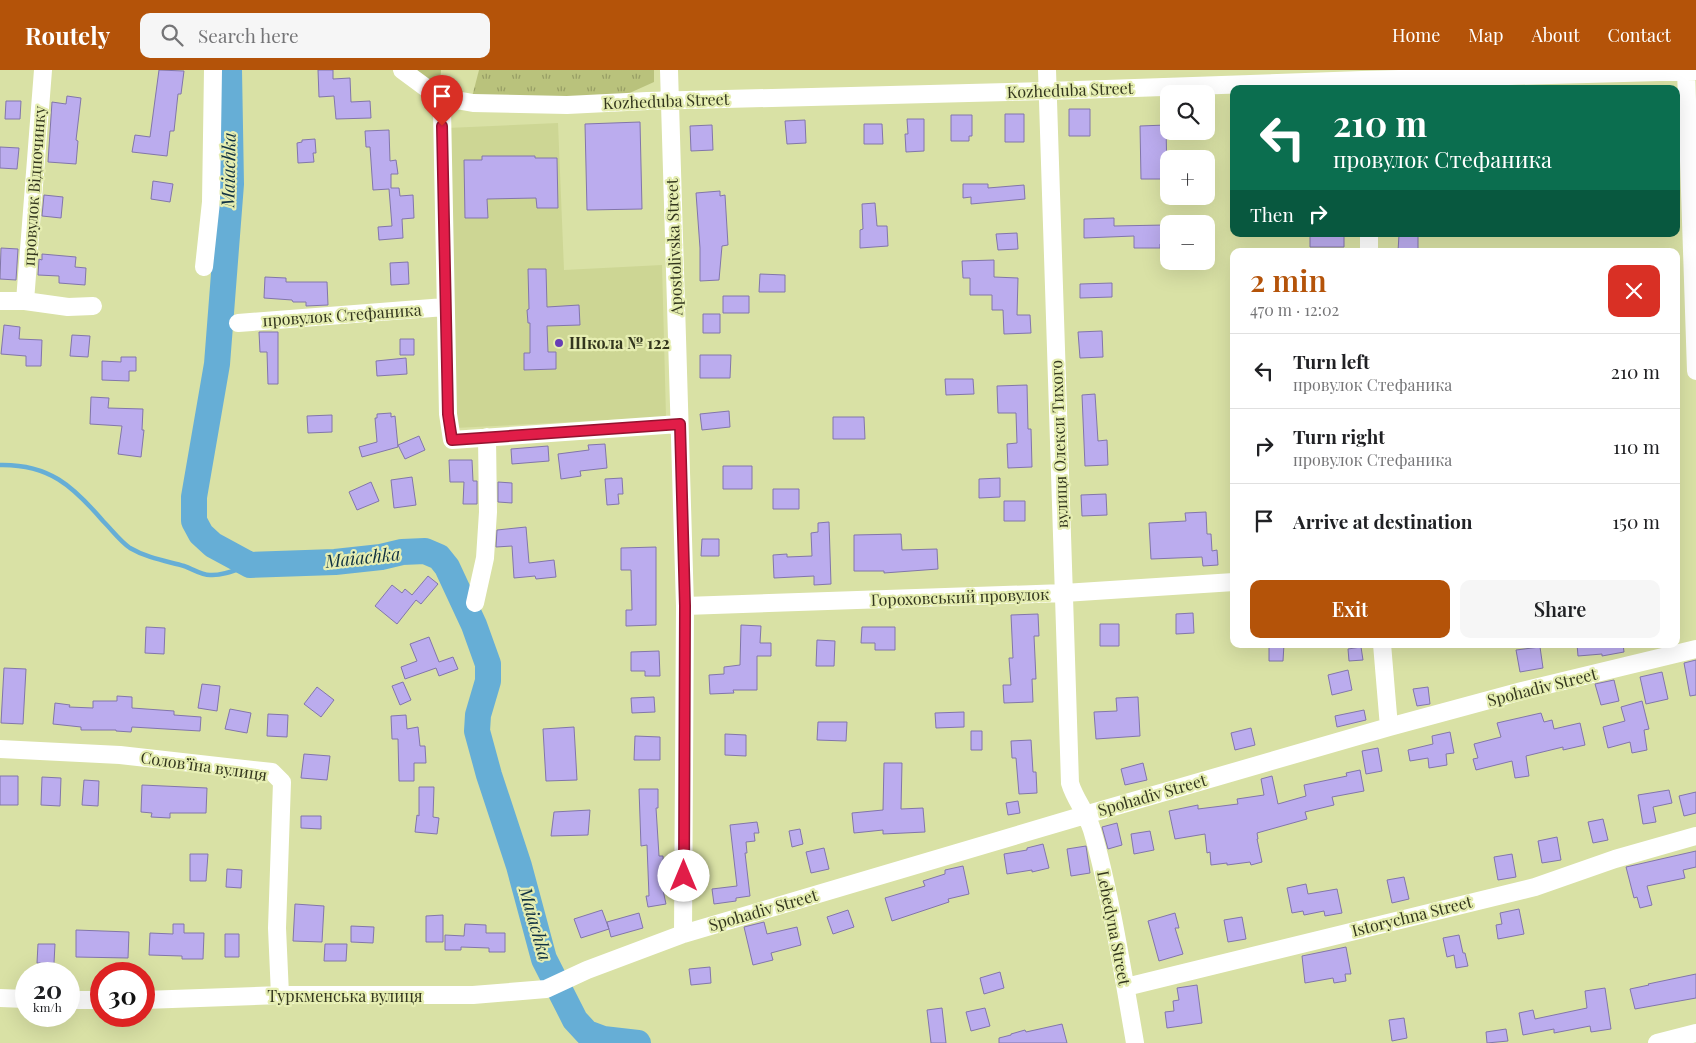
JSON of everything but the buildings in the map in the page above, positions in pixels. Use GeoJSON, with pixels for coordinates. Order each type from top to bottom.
{"type":"FeatureCollection","features":[{"type":"Feature","properties":{"kind":"street","name":"провулок Відпочинку"},"geometry":{"type":"LineString","coordinates":[[25,301],[43,70]]}},
{"type":"Feature","properties":{"kind":"street"},"geometry":{"type":"LineString","coordinates":[[204,267],[211,202],[213,70]]}},
{"type":"Feature","properties":{"kind":"street","name":"Kozheduba Street"},"geometry":{"type":"LineString","coordinates":[[402,70],[426,88],[445,98],[473,104],[568,105],[670,100],[1048,91],[1689,71]]}},
{"type":"Feature","properties":{"kind":"street","name":"Apostolivska Street"},"geometry":{"type":"LineString","coordinates":[[669,70],[685,606],[684,934]]}},
{"type":"Feature","properties":{"kind":"street","name":"вулиця Олекси Тихого"},"geometry":{"type":"LineString","coordinates":[[1047,70],[1070,782],[1074,796],[1085,815]]}},
{"type":"Feature","properties":{"kind":"street"},"geometry":{"type":"LineString","coordinates":[[1689,71],[1696,371]]}},
{"type":"Feature","properties":{"kind":"street","name":"провулок Стефаника"},"geometry":{"type":"LineString","coordinates":[[445,98],[442,110],[445,307],[448,414],[452,440],[680,424]]}},
{"type":"Feature","properties":{"kind":"street"},"geometry":{"type":"LineString","coordinates":[[0,301],[25,301],[68,307],[93,306]]}},
{"type":"Feature","properties":{"kind":"street","name":"провулок Стефаника"},"geometry":{"type":"LineString","coordinates":[[238,323],[445,307]]}},
{"type":"Feature","properties":{"kind":"street"},"geometry":{"type":"LineString","coordinates":[[475,603],[485,558],[488,512],[487,437]]}},
{"type":"Feature","properties":{"kind":"street","name":"Гороховський провулок"},"geometry":{"type":"LineString","coordinates":[[685,606],[1064,593],[1230,582]]}},
{"type":"Feature","properties":{"kind":"street"},"geometry":{"type":"LineString","coordinates":[[1382,648],[1389,727]]}},
{"type":"Feature","properties":{"kind":"street","name":"Spohadiv Street"},"geometry":{"type":"LineString","coordinates":[[565,981],[613,960],[684,934],[1085,815],[1389,727],[1522,691],[1696,649]]}},
{"type":"Feature","properties":{"kind":"street","name":"Соловʼїна вулиця"},"geometry":{"type":"LineString","coordinates":[[0,749],[120,755],[272,772],[282,782],[276,928],[280,995]]}},
{"type":"Feature","properties":{"kind":"street","name":"Lebedyna Street"},"geometry":{"type":"LineString","coordinates":[[1085,815],[1092,828],[1104,871],[1135,1043]]}},
{"type":"Feature","properties":{"kind":"street","name":"Istorychna Street"},"geometry":{"type":"LineString","coordinates":[[1126,987],[1535,886],[1615,859],[1696,836]]}},
{"type":"Feature","properties":{"kind":"street","name":"Туркменська вулиця"},"geometry":{"type":"LineString","coordinates":[[155,1000],[280,995],[473,995],[546,989],[565,981]]}},
{"type":"Feature","properties":{"kind":"street"},"geometry":{"type":"LineString","coordinates":[[0,998],[15,998]]}},
{"type":"Feature","properties":{"kind":"street"},"geometry":{"type":"LineString","coordinates":[[1657,1043],[1696,1033]]}},
{"type":"Feature","properties":{"kind":"shaded area","name":"Школа № 122"},"geometry":{"type":"Polygon","coordinates":[[[558,123],[564,270],[662,265],[666,417],[455,428],[447,128],[558,123]]]}},
{"type":"Feature","properties":{"kind":"green space"},"geometry":{"type":"Polygon","coordinates":[[[412,70],[441,70],[440,85],[428,82],[412,70]]]}},
{"type":"Feature","properties":{"kind":"green space"},"geometry":{"type":"Polygon","coordinates":[[[479,70],[654,70],[654,82],[623,96],[556,102],[472,97],[479,70]]]}},
{"type":"Feature","properties":{"kind":"waterway","name":"Maiachka"},"geometry":{"type":"LineString","coordinates":[[229,70],[231,184],[217,364],[194,497],[194,521],[201,534],[213,545],[250,565],[335,562],[381,557],[402,552],[425,551],[439,557],[447,567],[474,625],[488,664],[488,681],[478,715],[477,731],[489,775],[519,866],[544,959],[575,1020],[587,1033],[603,1039],[638,1043]]}},
{"type":"Feature","properties":{"kind":"waterway"},"geometry":{"type":"LineString","coordinates":[[0,465],[33,468],[59,480],[81,497],[123,542],[130,548],[143,554],[207,575],[225,573],[250,565]]}},
{"type":"Feature","properties":{"kind":"place","name":"Школа № 122"},"geometry":{"type":"Point","coordinates":[559,343]}},
{"type":"Feature","properties":{"kind":"route"},"geometry":{"type":"LineString","coordinates":[[442,126],[448,414],[452,440],[680,424],[685,606],[684,876]]}}]}
